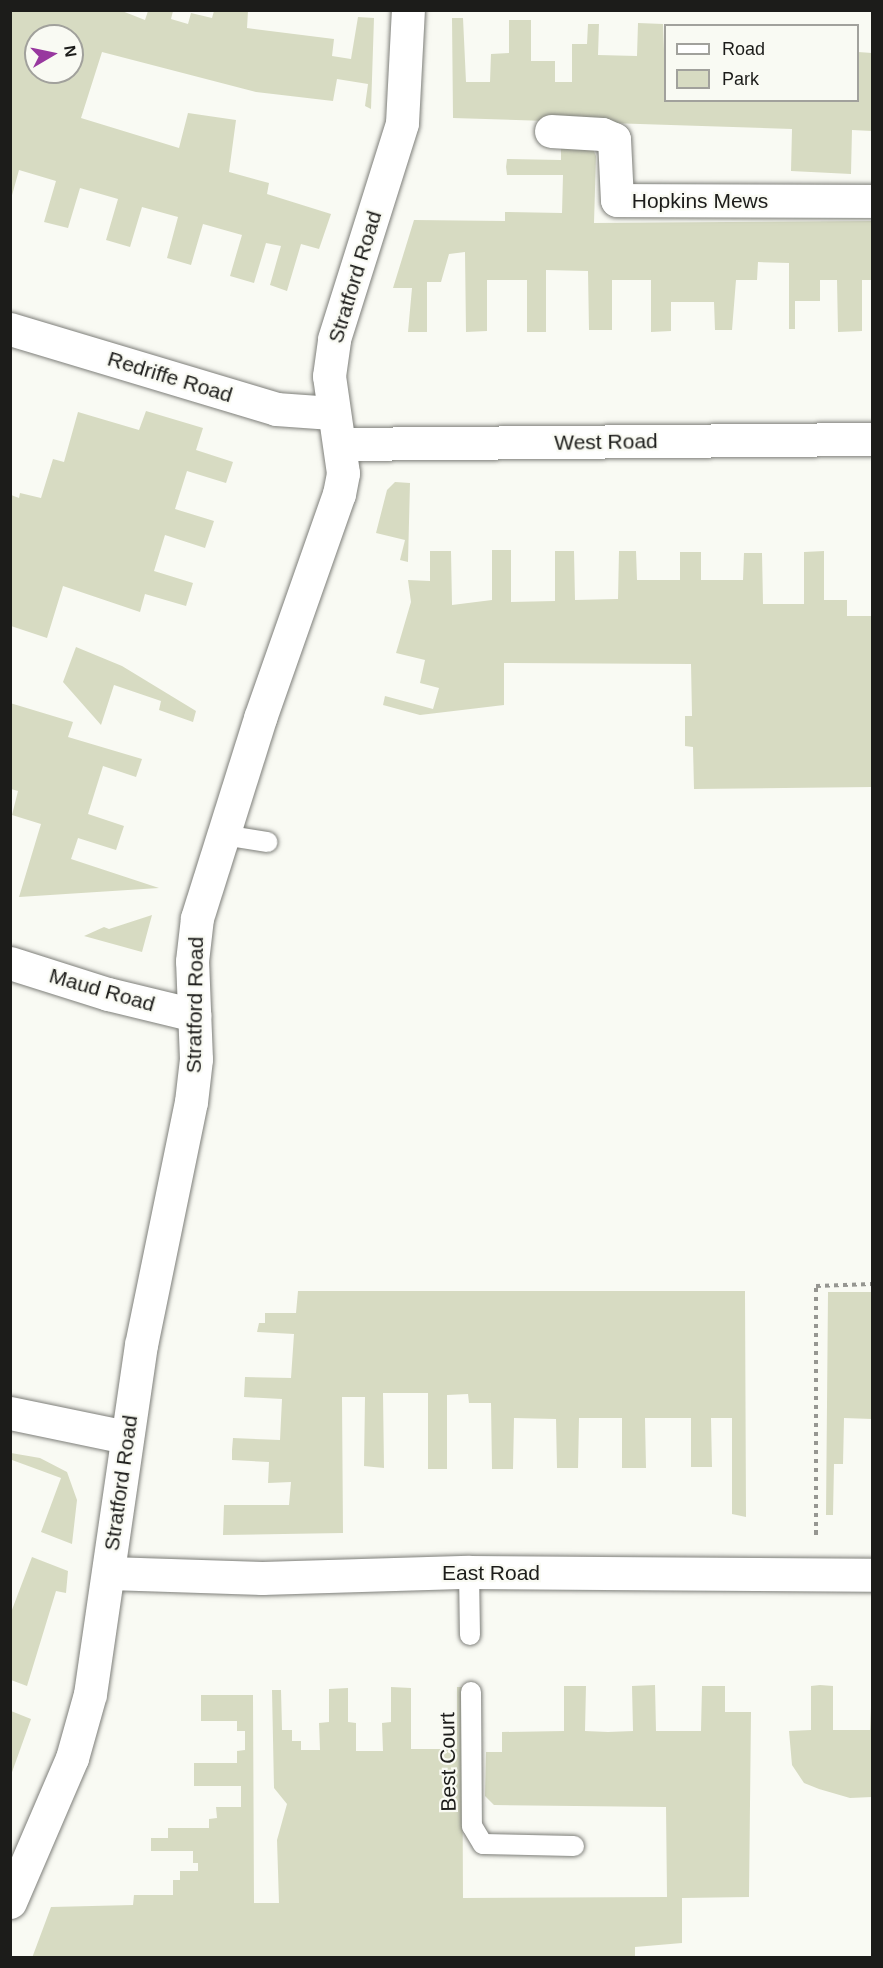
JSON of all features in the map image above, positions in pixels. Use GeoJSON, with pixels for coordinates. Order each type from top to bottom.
{"type":"FeatureCollection","features":[{"type":"Feature","properties":{"kind":"street","name":"Stratford Road"},"geometry":{"type":"LineString","coordinates":[[10,1902],[72,1758],[90,1694],[109,1574],[126,1437],[191,1102],[196,1059],[192,961],[197,918],[222,835],[339,494],[343,473],[340,444],[332,413],[329,376],[334,339],[402,123],[408,10]]}},
{"type":"Feature","properties":{"kind":"street","name":"Hopkins Mews"},"geometry":{"type":"LineString","coordinates":[[551,131],[603,134],[614,139],[617,200],[873,201]]}},
{"type":"Feature","properties":{"kind":"street","name":"Redriffe Road"},"geometry":{"type":"LineString","coordinates":[[10,329],[276,409],[332,413]]}},
{"type":"Feature","properties":{"kind":"street","name":"West Road"},"geometry":{"type":"LineString","coordinates":[[340,444],[873,439]]}},
{"type":"Feature","properties":{"kind":"street","name":"Maud Road"},"geometry":{"type":"LineString","coordinates":[[10,963],[108,994],[194,1015]]}},
{"type":"Feature","properties":{"kind":"street"},"geometry":{"type":"LineString","coordinates":[[10,1413],[126,1437]]}},
{"type":"Feature","properties":{"kind":"street","name":"East Road"},"geometry":{"type":"LineString","coordinates":[[109,1574],[262,1578],[469,1572],[873,1575]]}},
{"type":"Feature","properties":{"kind":"lane"},"geometry":{"type":"LineString","coordinates":[[222,835],[267,842]]}},
{"type":"Feature","properties":{"kind":"lane"},"geometry":{"type":"LineString","coordinates":[[469,1572],[470,1635]]}},
{"type":"Feature","properties":{"kind":"lane","name":"Best Court"},"geometry":{"type":"LineString","coordinates":[[471,1692],[472,1826],[483,1844],[574,1846]]}},
{"type":"Feature","properties":{"kind":"path"},"geometry":{"type":"LineString","coordinates":[[816,1575],[816,1286],[873,1284]]}},
{"type":"Feature","properties":{"kind":"green space"},"geometry":{"type":"Polygon","coordinates":[[[11,10],[122,11],[145,20],[148,11],[173,11],[171,19],[188,24],[191,13],[212,18],[214,11],[248,11],[247,28],[334,39],[332,56],[351,59],[358,17],[374,18],[371,109],[365,106],[368,84],[337,79],[333,101],[256,92],[102,52],[81,118],[179,148],[188,113],[236,120],[229,172],[269,183],[267,194],[331,214],[319,249],[301,244],[287,291],[270,285],[281,246],[266,243],[254,283],[230,276],[242,235],[203,224],[191,265],[167,258],[178,217],[142,207],[130,247],[106,240],[118,199],[80,188],[68,228],[44,222],[56,181],[19,170],[11,199],[11,10]]]}},
{"type":"Feature","properties":{"kind":"green space"},"geometry":{"type":"Polygon","coordinates":[[[452,18],[463,18],[466,82],[490,82],[491,54],[509,53],[509,20],[531,20],[531,61],[555,61],[555,82],[572,82],[572,44],[587,44],[588,24],[599,24],[598,55],[637,56],[638,23],[663,24],[664,102],[859,102],[859,52],[872,53],[872,131],[852,130],[851,174],[791,171],[792,129],[453,118],[452,18]]]}},
{"type":"Feature","properties":{"kind":"green space"},"geometry":{"type":"Polygon","coordinates":[[[561,140],[593,149],[596,156],[594,223],[872,221],[872,280],[862,280],[862,331],[838,332],[837,280],[820,280],[820,301],[795,301],[795,329],[789,329],[789,263],[758,262],[757,280],[736,280],[732,330],[715,330],[714,302],[671,302],[671,331],[651,332],[651,280],[612,280],[612,330],[589,330],[588,271],[546,270],[546,332],[527,332],[527,280],[487,280],[487,331],[466,332],[465,252],[449,254],[441,282],[427,282],[427,332],[408,332],[412,288],[393,288],[414,220],[505,221],[505,212],[562,213],[563,175],[507,175],[506,167],[507,159],[561,160],[561,140]]]}},
{"type":"Feature","properties":{"kind":"green space"},"geometry":{"type":"Polygon","coordinates":[[[146,411],[203,428],[196,450],[233,462],[226,483],[187,471],[175,509],[214,521],[205,548],[165,535],[154,571],[193,583],[186,606],[145,594],[140,612],[63,586],[47,638],[11,626],[11,495],[19,498],[20,493],[41,498],[53,459],[64,462],[78,412],[139,430],[146,411]]]}},
{"type":"Feature","properties":{"kind":"green space"},"geometry":{"type":"Polygon","coordinates":[[[395,482],[410,483],[408,562],[400,560],[405,540],[376,533],[387,490],[395,482]]]}},
{"type":"Feature","properties":{"kind":"green space"},"geometry":{"type":"Polygon","coordinates":[[[492,550],[511,550],[511,602],[555,601],[555,551],[574,551],[575,600],[618,599],[619,551],[636,551],[637,580],[680,580],[680,552],[701,552],[701,580],[743,580],[744,553],[762,553],[763,604],[804,604],[804,552],[824,551],[824,600],[847,600],[847,616],[872,616],[872,787],[694,789],[693,747],[685,746],[685,716],[692,716],[691,664],[504,663],[504,705],[420,715],[383,705],[385,696],[433,709],[439,688],[420,683],[425,660],[396,653],[411,602],[408,580],[430,581],[430,551],[451,551],[452,605],[492,600],[492,550]]]}},
{"type":"Feature","properties":{"kind":"green space"},"geometry":{"type":"Polygon","coordinates":[[[76,647],[122,666],[196,711],[193,722],[159,710],[161,701],[114,685],[101,725],[63,682],[76,647]]]}},
{"type":"Feature","properties":{"kind":"green space"},"geometry":{"type":"Polygon","coordinates":[[[10,703],[73,722],[68,737],[142,759],[136,777],[103,766],[88,814],[124,826],[116,850],[78,838],[71,859],[159,888],[19,897],[41,824],[12,815],[18,791],[11,789],[10,703]]]}},
{"type":"Feature","properties":{"kind":"green space"},"geometry":{"type":"Polygon","coordinates":[[[152,915],[142,952],[84,936],[104,927],[109,929],[152,915]]]}},
{"type":"Feature","properties":{"kind":"green space"},"geometry":{"type":"Polygon","coordinates":[[[298,1291],[745,1291],[746,1517],[732,1514],[732,1418],[711,1418],[712,1467],[691,1467],[691,1418],[645,1418],[646,1468],[622,1468],[622,1418],[579,1418],[578,1468],[557,1468],[556,1419],[514,1418],[513,1469],[492,1469],[491,1403],[469,1403],[468,1394],[447,1395],[447,1469],[428,1469],[428,1393],[383,1393],[384,1468],[364,1466],[365,1397],[342,1397],[343,1533],[223,1535],[224,1505],[289,1505],[291,1482],[268,1483],[269,1462],[232,1460],[232,1450],[233,1438],[280,1440],[282,1399],[244,1397],[245,1377],[291,1378],[294,1334],[257,1332],[259,1323],[265,1323],[265,1313],[296,1313],[298,1291]]]}},
{"type":"Feature","properties":{"kind":"green space"},"geometry":{"type":"Polygon","coordinates":[[[828,1292],[872,1292],[872,1419],[844,1418],[843,1464],[834,1464],[833,1515],[826,1515],[828,1292]]]}},
{"type":"Feature","properties":{"kind":"green space"},"geometry":{"type":"Polygon","coordinates":[[[11,1453],[40,1458],[67,1472],[77,1500],[72,1544],[41,1532],[61,1478],[12,1460],[11,1463],[11,1453]]]}},
{"type":"Feature","properties":{"kind":"green space"},"geometry":{"type":"Polygon","coordinates":[[[32,1557],[68,1571],[66,1593],[56,1591],[27,1686],[11,1680],[10,1615],[32,1557]]]}},
{"type":"Feature","properties":{"kind":"green space"},"geometry":{"type":"Polygon","coordinates":[[[655,1685],[656,1731],[701,1731],[702,1686],[725,1686],[725,1712],[751,1712],[749,1897],[682,1898],[682,1943],[635,1947],[635,1958],[32,1958],[51,1907],[133,1905],[134,1895],[173,1895],[173,1880],[180,1880],[180,1871],[198,1871],[198,1863],[193,1863],[193,1851],[151,1851],[151,1838],[168,1838],[168,1828],[209,1828],[209,1819],[217,1818],[216,1807],[241,1807],[241,1786],[194,1786],[194,1763],[237,1763],[237,1751],[245,1750],[245,1731],[237,1731],[237,1721],[201,1721],[201,1695],[253,1695],[254,1903],[279,1903],[277,1840],[287,1804],[274,1788],[272,1690],[281,1690],[282,1730],[292,1730],[292,1741],[301,1741],[301,1750],[320,1750],[319,1723],[329,1722],[329,1689],[348,1688],[348,1722],[356,1723],[356,1751],[383,1751],[382,1723],[391,1722],[391,1687],[411,1688],[411,1749],[457,1749],[457,1687],[462,1687],[463,1898],[667,1897],[666,1807],[494,1805],[485,1796],[486,1752],[502,1752],[502,1732],[564,1731],[564,1686],[586,1686],[585,1731],[608,1732],[633,1731],[632,1686],[655,1685]]]}},
{"type":"Feature","properties":{"kind":"green space"},"geometry":{"type":"Polygon","coordinates":[[[872,1685],[872,1797],[850,1798],[804,1783],[792,1765],[789,1731],[811,1730],[811,1686],[833,1686],[833,1730],[870,1730],[872,1685]]]}},
{"type":"Feature","properties":{"kind":"green space"},"geometry":{"type":"Polygon","coordinates":[[[10,1711],[31,1719],[11,1775],[10,1711]]]}}]}
